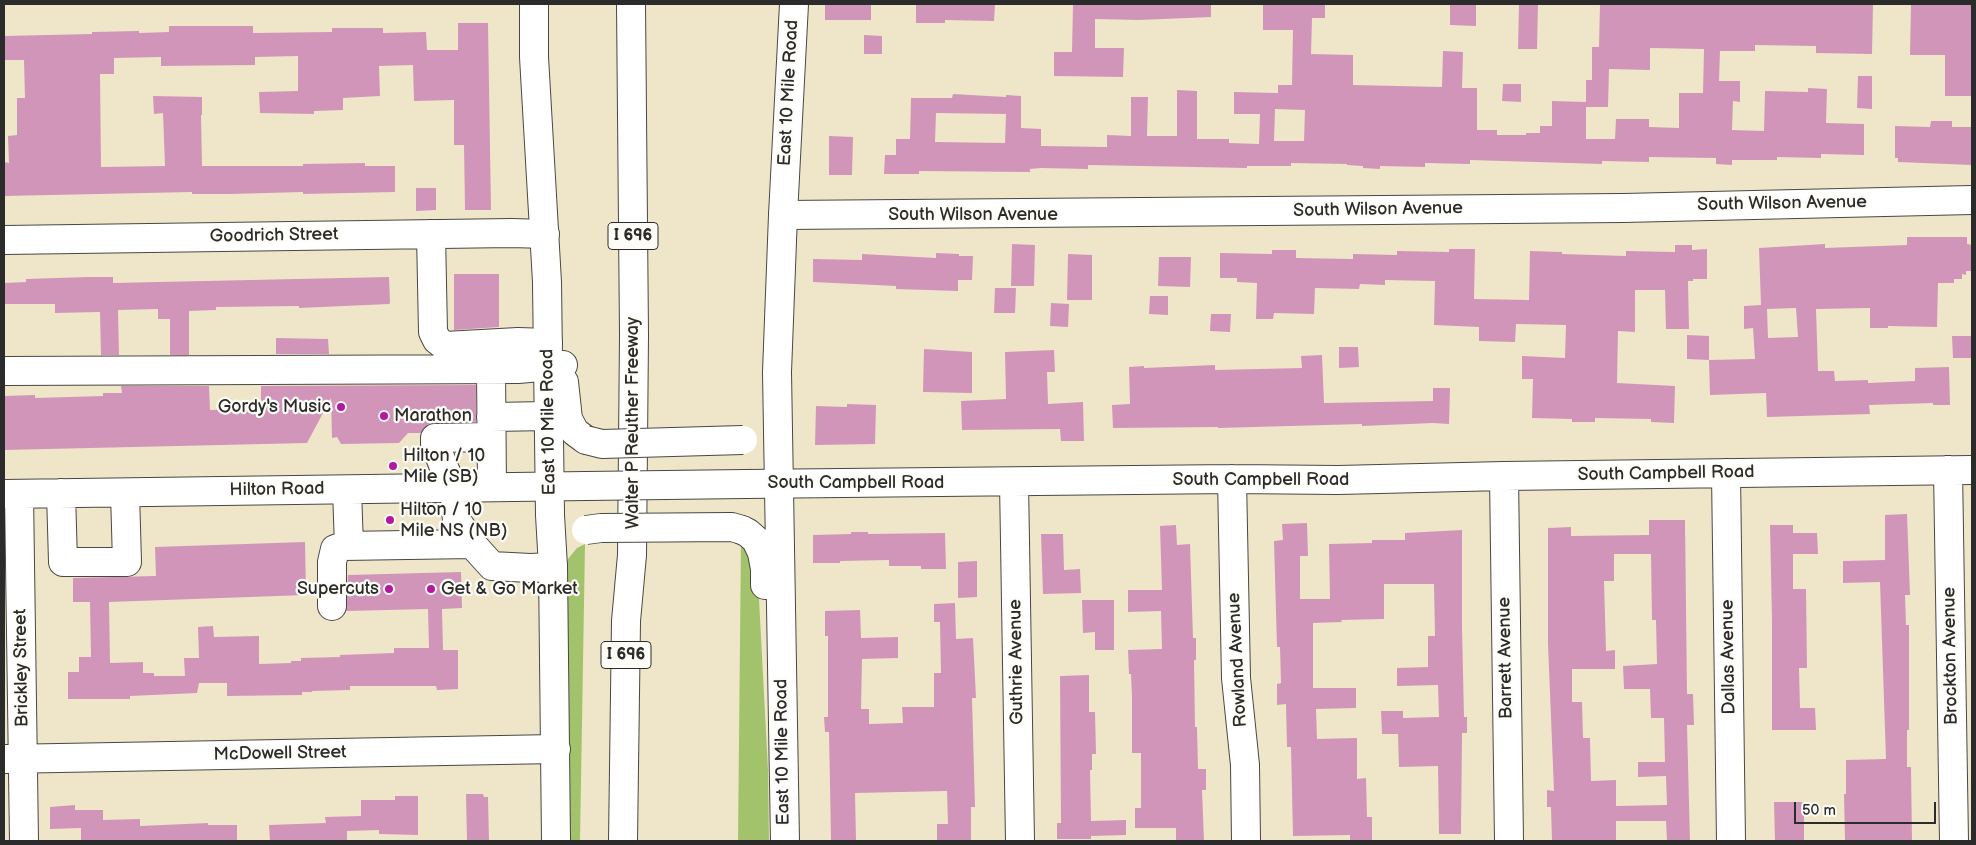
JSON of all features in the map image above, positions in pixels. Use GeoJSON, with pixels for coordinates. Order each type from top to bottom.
{"type":"FeatureCollection","features":[{"type":"Feature","properties":{"kind":"main road","name":"East 10 Mile Road"},"geometry":{"type":"LineString","coordinates":[[534,4],[535,76],[553,358],[549,416],[556,749],[556,841]]}},
{"type":"Feature","properties":{"kind":"main road","name":"Walter P Reuther Freeway"},"geometry":{"type":"LineString","coordinates":[[623,841],[626,621],[632,555],[634,325],[631,4]]}},
{"type":"Feature","properties":{"kind":"main road","name":"East 10 Mile Road"},"geometry":{"type":"LineString","coordinates":[[785,841],[778,483],[778,324],[794,4]]}},
{"type":"Feature","properties":{"kind":"main road","name":"South Wilson Avenue"},"geometry":{"type":"LineString","coordinates":[[783,215],[1563,208],[1972,200]]}},
{"type":"Feature","properties":{"kind":"main road"},"geometry":{"type":"LineString","coordinates":[[431,234],[433,332],[437,340],[445,346],[518,342],[553,358]]}},
{"type":"Feature","properties":{"kind":"main road","name":"Goodrich Street"},"geometry":{"type":"LineString","coordinates":[[4,240],[545,234]]}},
{"type":"Feature","properties":{"kind":"main road"},"geometry":{"type":"LineString","coordinates":[[553,358],[568,419],[575,432],[586,440],[602,444],[743,440],[762,426],[771,416],[778,403]]}},
{"type":"Feature","properties":{"kind":"main road"},"geometry":{"type":"LineString","coordinates":[[4,370],[518,369],[553,358]]}},
{"type":"Feature","properties":{"kind":"main road"},"geometry":{"type":"LineString","coordinates":[[491,369],[492,487]]}},
{"type":"Feature","properties":{"kind":"main road"},"geometry":{"type":"LineString","coordinates":[[549,416],[435,438],[435,444],[454,488],[457,521],[472,544],[492,566],[530,568],[553,567],[558,547],[571,536],[586,530],[601,528],[722,527],[742,530],[748,533],[756,540],[762,553],[765,569],[766,620],[784,763]]}},
{"type":"Feature","properties":{"kind":"main road","name":"South Campbell Road"},"geometry":{"type":"LineString","coordinates":[[550,486],[1232,479],[1338,480],[1960,470]]}},
{"type":"Feature","properties":{"kind":"main road","name":"Brockton Avenue"},"geometry":{"type":"LineString","coordinates":[[1954,841],[1960,470]]}},
{"type":"Feature","properties":{"kind":"main road","name":"Dallas Avenue"},"geometry":{"type":"LineString","coordinates":[[1726,473],[1731,841]]}},
{"type":"Feature","properties":{"kind":"main road","name":"Barrett Avenue"},"geometry":{"type":"LineString","coordinates":[[1504,476],[1509,841]]}},
{"type":"Feature","properties":{"kind":"main road","name":"Rowland Avenue"},"geometry":{"type":"LineString","coordinates":[[1232,479],[1236,678],[1245,765],[1246,841]]}},
{"type":"Feature","properties":{"kind":"main road","name":"Guthrie Avenue"},"geometry":{"type":"LineString","coordinates":[[1014,482],[1020,841]]}},
{"type":"Feature","properties":{"kind":"main road","name":"Hilton Road"},"geometry":{"type":"LineString","coordinates":[[12,494],[550,486]]}},
{"type":"Feature","properties":{"kind":"main road"},"geometry":{"type":"LineString","coordinates":[[347,490],[349,546]]}},
{"type":"Feature","properties":{"kind":"main road"},"geometry":{"type":"LineString","coordinates":[[61,493],[63,562],[127,562],[125,492]]}},
{"type":"Feature","properties":{"kind":"main road","name":"Brickley Street"},"geometry":{"type":"LineString","coordinates":[[12,494],[13,759],[24,841]]}},
{"type":"Feature","properties":{"kind":"main road"},"geometry":{"type":"LineString","coordinates":[[332,606],[332,562],[335,549],[349,546],[472,544]]}},
{"type":"Feature","properties":{"kind":"main road","name":"McDowell Street"},"geometry":{"type":"LineString","coordinates":[[13,759],[556,749]]}},
{"type":"Feature","properties":{"kind":"green space"},"geometry":{"type":"Polygon","coordinates":[[[741,540],[757,561],[768,770],[769,841],[738,841],[741,540]]]}},
{"type":"Feature","properties":{"kind":"green space"},"geometry":{"type":"Polygon","coordinates":[[[585,544],[580,841],[567,841],[564,571],[568,559],[577,548],[585,544]]]}},
{"type":"Feature","properties":{"kind":"building"},"geometry":{"type":"Polygon","coordinates":[[[825,4],[871,4],[871,20],[825,20],[825,4]]]}},
{"type":"Feature","properties":{"kind":"building"},"geometry":{"type":"Polygon","coordinates":[[[916,4],[995,4],[994,21],[945,20],[945,23],[916,23],[916,4]]]}},
{"type":"Feature","properties":{"kind":"building"},"geometry":{"type":"Polygon","coordinates":[[[1073,4],[1211,4],[1211,17],[1139,20],[1095,19],[1095,48],[1124,48],[1123,77],[1054,76],[1054,52],[1072,52],[1073,4]]]}},
{"type":"Feature","properties":{"kind":"building"},"geometry":{"type":"Polygon","coordinates":[[[1263,4],[1325,4],[1325,18],[1312,18],[1311,54],[1353,55],[1353,85],[1442,87],[1443,51],[1463,52],[1462,88],[1477,88],[1477,130],[1497,130],[1497,135],[1526,135],[1526,133],[1540,133],[1540,126],[1552,126],[1552,101],[1586,102],[1586,80],[1592,80],[1592,47],[1599,47],[1600,4],[1873,4],[1872,54],[1816,53],[1816,46],[1755,45],[1755,51],[1720,51],[1719,81],[1740,81],[1740,102],[1733,101],[1732,130],[1764,131],[1765,91],[1808,92],[1808,88],[1827,89],[1826,123],[1864,124],[1864,155],[1821,154],[1821,158],[1777,157],[1777,160],[1732,160],[1732,165],[1716,164],[1716,158],[1649,157],[1649,162],[1602,161],[1602,164],[1470,160],[1470,164],[1425,163],[1425,167],[1380,166],[1380,169],[1363,168],[1363,166],[1347,164],[1291,163],[1291,166],[1247,166],[1247,168],[1088,165],[1088,169],[1041,168],[1030,169],[1030,172],[919,171],[919,174],[884,174],[885,155],[896,155],[896,139],[910,139],[911,98],[952,98],[953,94],[1021,96],[1021,128],[1041,129],[1041,146],[1107,147],[1107,135],[1131,136],[1131,97],[1148,97],[1147,136],[1177,136],[1177,90],[1197,91],[1197,139],[1229,139],[1229,143],[1259,144],[1260,114],[1234,114],[1234,92],[1278,93],[1278,85],[1292,85],[1293,30],[1263,30],[1263,4]],[[1650,48],[1650,70],[1609,69],[1608,107],[1586,107],[1586,139],[1615,139],[1616,119],[1649,119],[1649,127],[1679,128],[1679,93],[1703,93],[1704,49],[1650,48]],[[1275,109],[1274,141],[1304,141],[1305,110],[1275,109]],[[936,113],[935,142],[1005,143],[1006,114],[936,113]]]}},
{"type":"Feature","properties":{"kind":"building"},"geometry":{"type":"Polygon","coordinates":[[[1450,4],[1476,4],[1476,26],[1450,25],[1450,4]]]}},
{"type":"Feature","properties":{"kind":"building"},"geometry":{"type":"Polygon","coordinates":[[[1519,4],[1538,4],[1537,49],[1518,49],[1519,4]]]}},
{"type":"Feature","properties":{"kind":"building"},"geometry":{"type":"Polygon","coordinates":[[[1911,4],[1972,4],[1972,96],[1945,96],[1945,55],[1910,55],[1911,4]]]}},
{"type":"Feature","properties":{"kind":"building"},"geometry":{"type":"Polygon","coordinates":[[[458,23],[488,23],[491,210],[465,210],[464,145],[454,145],[454,100],[414,101],[413,65],[379,66],[380,96],[343,98],[343,110],[314,111],[314,114],[260,113],[259,92],[298,91],[298,56],[255,57],[255,65],[161,66],[161,57],[114,58],[114,74],[100,74],[101,167],[165,166],[163,113],[154,114],[153,96],[202,97],[202,166],[303,166],[303,164],[365,163],[365,166],[395,166],[395,192],[192,194],[192,192],[4,196],[4,162],[9,163],[8,136],[17,135],[17,98],[25,98],[24,60],[4,60],[4,36],[92,34],[92,32],[169,32],[169,26],[253,26],[253,33],[332,32],[332,28],[383,28],[383,33],[426,32],[427,50],[458,50],[458,23]]]}},
{"type":"Feature","properties":{"kind":"building"},"geometry":{"type":"Polygon","coordinates":[[[864,35],[882,36],[882,54],[864,54],[864,35]]]}},
{"type":"Feature","properties":{"kind":"building"},"geometry":{"type":"Polygon","coordinates":[[[1858,76],[1872,76],[1872,109],[1857,108],[1858,76]]]}},
{"type":"Feature","properties":{"kind":"building"},"geometry":{"type":"Polygon","coordinates":[[[1503,84],[1521,84],[1521,102],[1502,101],[1503,84]]]}},
{"type":"Feature","properties":{"kind":"building"},"geometry":{"type":"Polygon","coordinates":[[[1931,121],[1952,121],[1952,127],[1972,127],[1972,165],[1898,162],[1898,158],[1895,158],[1895,126],[1930,127],[1931,121]]]}},
{"type":"Feature","properties":{"kind":"building"},"geometry":{"type":"Polygon","coordinates":[[[829,136],[853,137],[852,175],[829,175],[829,136]]]}},
{"type":"Feature","properties":{"kind":"building"},"geometry":{"type":"Polygon","coordinates":[[[416,188],[436,188],[436,210],[416,211],[416,188]]]}},
{"type":"Feature","properties":{"kind":"building"},"geometry":{"type":"Polygon","coordinates":[[[1907,237],[1967,237],[1967,244],[1972,245],[1972,271],[1966,271],[1966,275],[1962,274],[1962,279],[1954,279],[1954,283],[1938,283],[1937,327],[1888,326],[1888,328],[1870,328],[1870,308],[1816,309],[1818,371],[1834,371],[1835,381],[1868,380],[1868,383],[1915,381],[1915,368],[1949,367],[1950,405],[1933,405],[1933,403],[1869,405],[1870,414],[1767,417],[1766,393],[1710,395],[1709,360],[1755,359],[1753,328],[1744,329],[1744,306],[1761,305],[1759,248],[1825,244],[1825,248],[1907,245],[1907,237]],[[1796,308],[1767,309],[1768,338],[1798,337],[1796,308]]]}},
{"type":"Feature","properties":{"kind":"building"},"geometry":{"type":"Polygon","coordinates":[[[1012,244],[1035,245],[1034,286],[1011,286],[1012,244]]]}},
{"type":"Feature","properties":{"kind":"building"},"geometry":{"type":"Polygon","coordinates":[[[1675,245],[1692,245],[1692,250],[1707,249],[1707,279],[1688,281],[1689,329],[1666,329],[1665,290],[1635,290],[1635,332],[1618,331],[1617,383],[1675,386],[1674,423],[1651,422],[1651,419],[1595,418],[1595,422],[1572,422],[1572,419],[1532,418],[1533,379],[1522,379],[1522,356],[1565,358],[1566,325],[1516,324],[1515,342],[1479,341],[1479,327],[1434,325],[1435,281],[1385,280],[1385,285],[1360,284],[1359,289],[1315,288],[1314,314],[1274,313],[1273,319],[1256,319],[1257,283],[1237,282],[1237,278],[1220,278],[1220,253],[1272,254],[1272,250],[1296,250],[1296,258],[1353,259],[1353,254],[1397,255],[1397,251],[1449,252],[1449,249],[1475,249],[1474,299],[1529,300],[1530,251],[1626,256],[1626,251],[1675,252],[1675,245]]]}},
{"type":"Feature","properties":{"kind":"building"},"geometry":{"type":"Polygon","coordinates":[[[936,253],[973,256],[972,280],[958,280],[958,291],[896,289],[896,286],[813,282],[813,259],[862,260],[862,254],[936,258],[936,253]]]}},
{"type":"Feature","properties":{"kind":"building"},"geometry":{"type":"Polygon","coordinates":[[[1068,254],[1092,255],[1092,300],[1067,300],[1068,254]]]}},
{"type":"Feature","properties":{"kind":"building"},"geometry":{"type":"Polygon","coordinates":[[[1159,257],[1191,257],[1190,287],[1158,286],[1159,257]]]}},
{"type":"Feature","properties":{"kind":"building"},"geometry":{"type":"Polygon","coordinates":[[[454,274],[499,274],[499,327],[454,330],[454,274]]]}},
{"type":"Feature","properties":{"kind":"building"},"geometry":{"type":"Polygon","coordinates":[[[113,277],[113,283],[389,277],[390,303],[299,308],[299,306],[216,307],[216,310],[189,311],[189,355],[170,355],[170,319],[158,319],[158,309],[118,310],[119,355],[101,355],[100,312],[55,313],[55,304],[4,304],[4,283],[26,282],[26,279],[113,277]]]}},
{"type":"Feature","properties":{"kind":"building"},"geometry":{"type":"Polygon","coordinates":[[[995,288],[1016,288],[1015,313],[994,313],[995,288]]]}},
{"type":"Feature","properties":{"kind":"building"},"geometry":{"type":"Polygon","coordinates":[[[1150,296],[1168,296],[1168,315],[1149,314],[1150,296]]]}},
{"type":"Feature","properties":{"kind":"building"},"geometry":{"type":"Polygon","coordinates":[[[1051,303],[1069,304],[1068,327],[1050,326],[1051,303]]]}},
{"type":"Feature","properties":{"kind":"building"},"geometry":{"type":"Polygon","coordinates":[[[1211,314],[1231,314],[1230,332],[1210,331],[1211,314]]]}},
{"type":"Feature","properties":{"kind":"building"},"geometry":{"type":"Polygon","coordinates":[[[1687,335],[1709,336],[1709,360],[1687,359],[1687,335]]]}},
{"type":"Feature","properties":{"kind":"building"},"geometry":{"type":"Polygon","coordinates":[[[1952,336],[1972,336],[1972,358],[1953,358],[1952,336]]]}},
{"type":"Feature","properties":{"kind":"building"},"geometry":{"type":"Polygon","coordinates":[[[276,338],[328,339],[329,354],[276,354],[276,338]]]}},
{"type":"Feature","properties":{"kind":"building"},"geometry":{"type":"Polygon","coordinates":[[[1339,347],[1358,347],[1359,367],[1339,368],[1339,347]]]}},
{"type":"Feature","properties":{"kind":"building"},"geometry":{"type":"Polygon","coordinates":[[[924,349],[972,352],[972,393],[923,392],[924,349]]]}},
{"type":"Feature","properties":{"kind":"building"},"geometry":{"type":"Polygon","coordinates":[[[1054,350],[1055,372],[1047,372],[1048,404],[1083,402],[1084,441],[1061,441],[1060,429],[962,430],[961,401],[1006,399],[1005,352],[1054,350]]]}},
{"type":"Feature","properties":{"kind":"building"},"geometry":{"type":"Polygon","coordinates":[[[1322,355],[1324,403],[1433,401],[1433,388],[1450,388],[1449,424],[1113,428],[1112,405],[1130,404],[1129,367],[1215,365],[1215,370],[1302,368],[1301,356],[1322,355]]]}},
{"type":"Feature","properties":{"kind":"building"},"geometry":{"type":"Polygon","coordinates":[[[476,385],[476,422],[434,422],[427,425],[421,433],[408,433],[399,443],[341,444],[337,437],[332,438],[331,398],[307,443],[4,450],[4,396],[35,395],[35,398],[103,396],[103,393],[122,393],[121,386],[209,386],[210,410],[261,409],[261,386],[476,385]]]}},
{"type":"Feature","properties":{"kind":"building"},"geometry":{"type":"Polygon","coordinates":[[[847,404],[876,405],[875,444],[815,445],[816,406],[847,407],[847,404]]]}},
{"type":"Feature","properties":{"kind":"building"},"geometry":{"type":"Polygon","coordinates":[[[1907,514],[1910,595],[1905,595],[1906,625],[1909,625],[1907,767],[1911,767],[1912,841],[1845,841],[1844,794],[1846,794],[1846,760],[1886,759],[1880,582],[1843,583],[1843,561],[1885,560],[1885,515],[1907,514]]]}},
{"type":"Feature","properties":{"kind":"building"},"geometry":{"type":"Polygon","coordinates":[[[1649,520],[1685,520],[1687,694],[1693,694],[1694,725],[1687,725],[1690,841],[1667,841],[1666,821],[1616,821],[1616,841],[1552,841],[1551,807],[1547,807],[1547,790],[1554,791],[1548,644],[1548,528],[1571,527],[1571,536],[1649,535],[1649,520]],[[1614,554],[1614,581],[1604,581],[1606,651],[1615,650],[1615,669],[1572,669],[1572,702],[1582,702],[1583,738],[1590,738],[1591,781],[1616,780],[1616,806],[1667,805],[1666,776],[1638,777],[1638,762],[1665,762],[1664,718],[1651,718],[1650,689],[1624,689],[1623,666],[1657,664],[1656,620],[1652,620],[1651,554],[1614,554]]]}},
{"type":"Feature","properties":{"kind":"building"},"geometry":{"type":"Polygon","coordinates":[[[1307,523],[1308,556],[1300,556],[1300,599],[1330,599],[1329,544],[1372,543],[1372,540],[1405,540],[1405,533],[1462,530],[1464,717],[1467,717],[1467,733],[1462,733],[1461,834],[1439,834],[1438,766],[1399,767],[1398,734],[1382,734],[1381,711],[1403,711],[1403,718],[1439,717],[1438,685],[1397,686],[1397,668],[1428,667],[1428,636],[1435,636],[1434,584],[1384,584],[1384,619],[1313,623],[1313,688],[1356,688],[1356,708],[1316,709],[1317,739],[1357,738],[1357,779],[1366,778],[1367,817],[1372,817],[1372,840],[1350,840],[1350,835],[1293,836],[1291,747],[1287,747],[1286,704],[1277,705],[1277,684],[1281,683],[1280,647],[1277,647],[1274,541],[1283,540],[1282,524],[1307,523]]]}},
{"type":"Feature","properties":{"kind":"building"},"geometry":{"type":"Polygon","coordinates":[[[1176,525],[1177,545],[1190,544],[1193,638],[1196,638],[1196,660],[1194,660],[1195,727],[1197,727],[1198,769],[1206,769],[1206,790],[1202,790],[1204,841],[1176,841],[1176,828],[1135,828],[1135,808],[1141,808],[1141,753],[1132,753],[1132,697],[1128,650],[1162,649],[1161,611],[1128,612],[1128,590],[1162,590],[1160,526],[1176,525]]]}},
{"type":"Feature","properties":{"kind":"building"},"geometry":{"type":"Polygon","coordinates":[[[1770,525],[1793,525],[1793,533],[1817,533],[1818,554],[1793,554],[1793,589],[1806,589],[1807,668],[1799,668],[1800,708],[1815,708],[1816,730],[1772,730],[1770,525]]]}},
{"type":"Feature","properties":{"kind":"building"},"geometry":{"type":"Polygon","coordinates":[[[851,532],[868,532],[868,534],[945,533],[946,569],[921,569],[921,566],[889,566],[889,560],[813,563],[813,535],[851,534],[851,532]]]}},
{"type":"Feature","properties":{"kind":"building"},"geometry":{"type":"Polygon","coordinates":[[[1041,534],[1063,534],[1064,570],[1080,569],[1081,593],[1043,594],[1041,534]]]}},
{"type":"Feature","properties":{"kind":"building"},"geometry":{"type":"Polygon","coordinates":[[[305,542],[306,595],[109,602],[110,663],[143,662],[143,673],[154,673],[154,676],[185,676],[184,658],[199,658],[198,627],[213,626],[214,637],[259,636],[259,664],[291,663],[291,661],[301,661],[301,658],[394,653],[394,648],[429,648],[428,609],[346,611],[348,575],[461,572],[462,608],[442,609],[443,650],[458,650],[458,689],[437,690],[436,686],[350,686],[350,690],[302,692],[302,695],[227,696],[227,683],[199,683],[197,693],[130,696],[130,699],[68,699],[68,672],[79,672],[79,657],[91,657],[90,602],[73,602],[73,578],[156,576],[155,547],[305,542]]]}},
{"type":"Feature","properties":{"kind":"building"},"geometry":{"type":"Polygon","coordinates":[[[977,561],[977,597],[958,598],[958,562],[977,561]]]}},
{"type":"Feature","properties":{"kind":"building"},"geometry":{"type":"Polygon","coordinates":[[[1082,600],[1114,600],[1114,650],[1095,650],[1095,632],[1083,633],[1082,600]]]}},
{"type":"Feature","properties":{"kind":"building"},"geometry":{"type":"Polygon","coordinates":[[[955,603],[956,639],[973,638],[976,698],[972,698],[975,807],[971,807],[971,841],[937,841],[937,824],[948,824],[947,791],[855,793],[856,840],[831,840],[829,732],[825,732],[824,717],[828,717],[828,636],[825,636],[825,611],[860,610],[861,638],[898,637],[898,658],[862,659],[861,709],[869,709],[869,724],[903,723],[902,707],[934,707],[934,673],[941,673],[940,622],[934,622],[934,604],[955,603]]]}},
{"type":"Feature","properties":{"kind":"building"},"geometry":{"type":"Polygon","coordinates":[[[1089,675],[1089,712],[1095,712],[1096,754],[1092,754],[1092,770],[1090,770],[1091,821],[1126,820],[1126,835],[1091,836],[1091,839],[1057,839],[1057,823],[1061,823],[1060,676],[1089,675]]]}},
{"type":"Feature","properties":{"kind":"building"},"geometry":{"type":"Polygon","coordinates":[[[466,794],[483,794],[484,797],[488,797],[489,841],[467,841],[466,794]]]}},
{"type":"Feature","properties":{"kind":"building"},"geometry":{"type":"Polygon","coordinates":[[[395,796],[418,796],[418,835],[379,834],[379,830],[347,831],[347,841],[270,841],[269,825],[326,823],[325,817],[361,816],[361,800],[395,800],[395,796]]]}},
{"type":"Feature","properties":{"kind":"building"},"geometry":{"type":"Polygon","coordinates":[[[1774,802],[1804,802],[1804,841],[1775,841],[1774,802]]]}},
{"type":"Feature","properties":{"kind":"building"},"geometry":{"type":"Polygon","coordinates":[[[75,805],[75,810],[103,810],[103,820],[140,819],[140,826],[208,823],[208,825],[237,825],[237,841],[81,841],[81,828],[50,829],[50,807],[75,805]]]}},
{"type":"Feature","properties":{"kind":"place","name":"Gordy's Music"},"geometry":{"type":"Point","coordinates":[341,407]}},
{"type":"Feature","properties":{"kind":"place","name":"Marathon"},"geometry":{"type":"Point","coordinates":[384,416]}},
{"type":"Feature","properties":{"kind":"place","name":"Hilton / 10 Mile (SB)"},"geometry":{"type":"Point","coordinates":[393,466]}},
{"type":"Feature","properties":{"kind":"place","name":"Hilton / 10 Mile NS (NB)"},"geometry":{"type":"Point","coordinates":[390,520]}},
{"type":"Feature","properties":{"kind":"place","name":"Supercuts"},"geometry":{"type":"Point","coordinates":[389,589]}},
{"type":"Feature","properties":{"kind":"place","name":"Get & Go Market"},"geometry":{"type":"Point","coordinates":[431,589]}}]}
